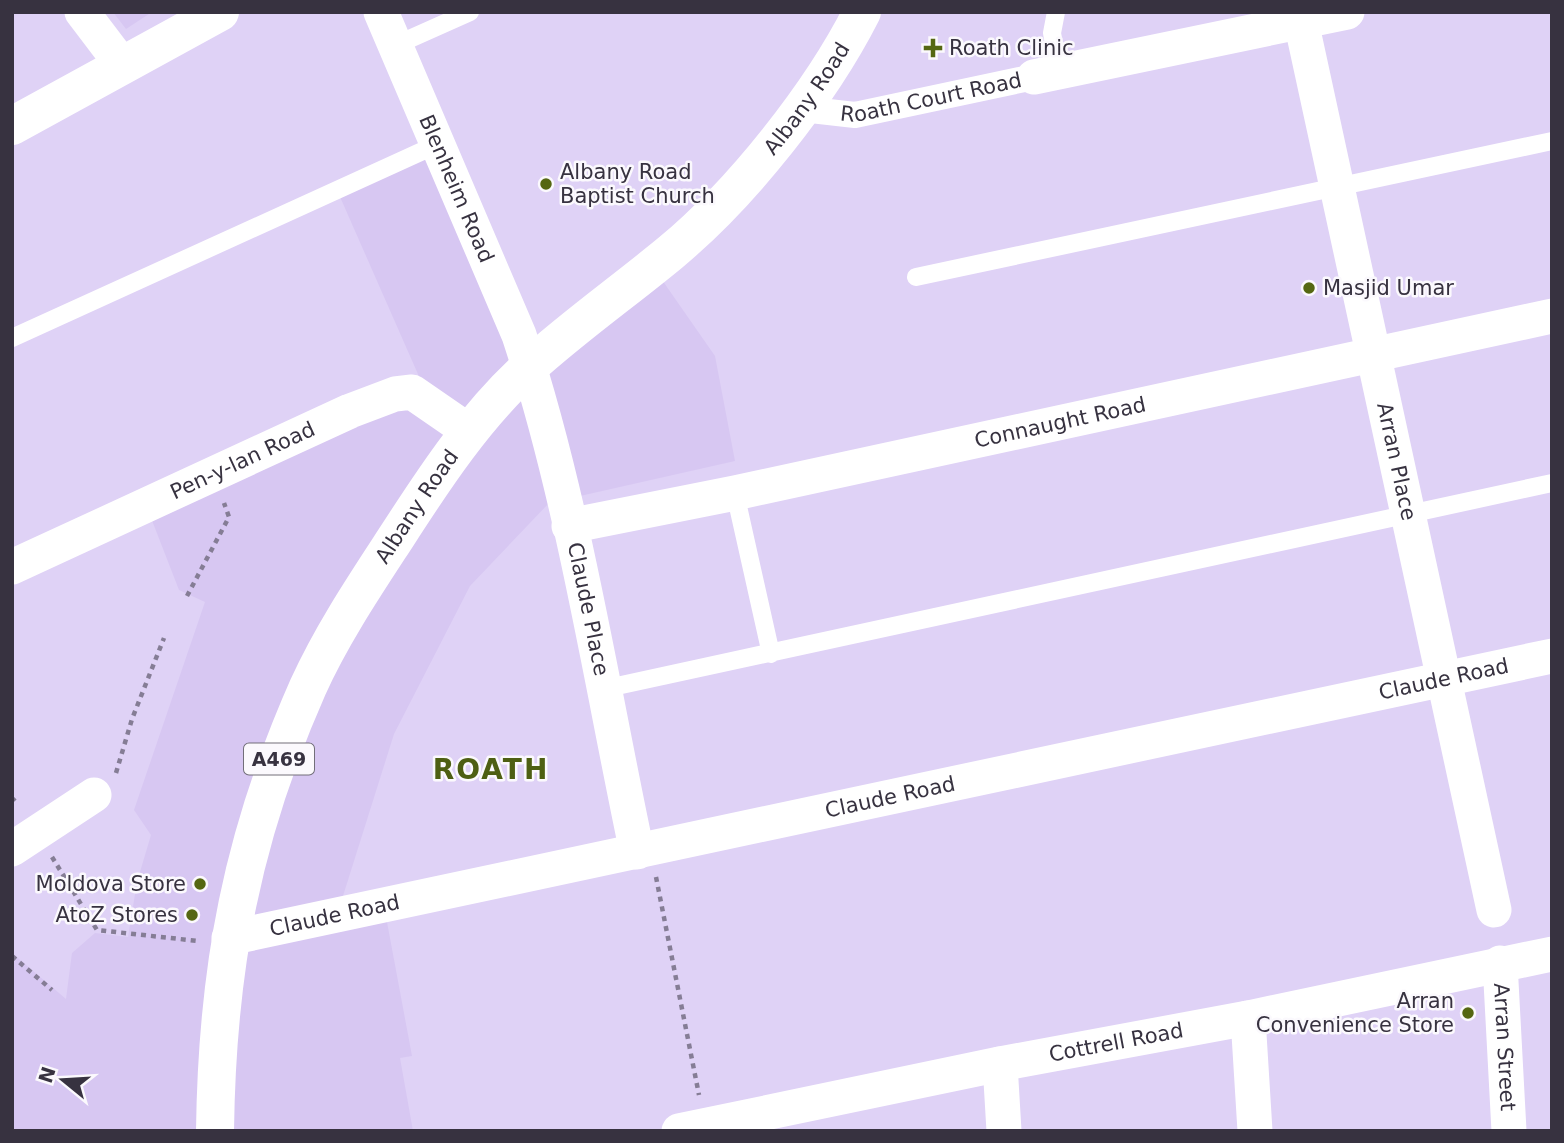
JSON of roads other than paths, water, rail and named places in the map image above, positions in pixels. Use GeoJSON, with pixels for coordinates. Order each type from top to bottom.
{"type":"FeatureCollection","features":[{"type":"Feature","properties":{"kind":"main road"},"geometry":{"type":"LineString","coordinates":[[12,126],[219,12]]}},
{"type":"Feature","properties":{"kind":"main road","name":"Albany Road"},"geometry":{"type":"LineString","coordinates":[[215,1131],[218,1022],[214,940],[246,859],[270,782],[309,684],[352,606],[418,504],[470,432],[530,366],[672,252],[727,198],[802,109],[862,12]]}},
{"type":"Feature","properties":{"kind":"street"},"geometry":{"type":"LineString","coordinates":[[82,12],[123,66]]}},
{"type":"Feature","properties":{"kind":"street","name":"Blenheim Road"},"geometry":{"type":"LineString","coordinates":[[382,12],[530,366]]}},
{"type":"Feature","properties":{"kind":"street","name":"Roath Court Road"},"geometry":{"type":"LineString","coordinates":[[802,109],[855,115],[1300,17],[1347,12]]}},
{"type":"Feature","properties":{"kind":"street","name":"Arran Place"},"geometry":{"type":"LineString","coordinates":[[1300,17],[1494,910]]}},
{"type":"Feature","properties":{"kind":"street","name":"Connaught Road"},"geometry":{"type":"LineString","coordinates":[[569,526],[735,494],[1552,316]]}},
{"type":"Feature","properties":{"kind":"street","name":"Claude Place"},"geometry":{"type":"LineString","coordinates":[[530,366],[569,526],[603,689],[644,850]]}},
{"type":"Feature","properties":{"kind":"street","name":"Pen-y-lan Road"},"geometry":{"type":"LineString","coordinates":[[12,567],[351,411],[395,394],[412,392],[470,432]]}},
{"type":"Feature","properties":{"kind":"street","name":"Claude Road"},"geometry":{"type":"LineString","coordinates":[[214,940],[1552,656]]}},
{"type":"Feature","properties":{"kind":"street"},"geometry":{"type":"LineString","coordinates":[[12,849],[104,788]]}},
{"type":"Feature","properties":{"kind":"street","name":"Cottrell Road"},"geometry":{"type":"LineString","coordinates":[[692,1128],[752,1124],[1000,1064],[1248,1018],[1552,954]]}},
{"type":"Feature","properties":{"kind":"street","name":"Arran Street"},"geometry":{"type":"LineString","coordinates":[[1500,963],[1509,1131]]}},
{"type":"Feature","properties":{"kind":"street"},"geometry":{"type":"LineString","coordinates":[[1248,1018],[1255,1131]]}},
{"type":"Feature","properties":{"kind":"street"},"geometry":{"type":"LineString","coordinates":[[1000,1064],[1004,1131]]}},
{"type":"Feature","properties":{"kind":"lane"},"geometry":{"type":"LineString","coordinates":[[396,45],[470,12]]}},
{"type":"Feature","properties":{"kind":"lane"},"geometry":{"type":"LineString","coordinates":[[1046,74],[1056,12]]}},
{"type":"Feature","properties":{"kind":"lane"},"geometry":{"type":"LineString","coordinates":[[916,277],[1552,141]]}},
{"type":"Feature","properties":{"kind":"lane"},"geometry":{"type":"LineString","coordinates":[[12,338],[438,144]]}},
{"type":"Feature","properties":{"kind":"lane"},"geometry":{"type":"LineString","coordinates":[[603,689],[1552,483]]}},
{"type":"Feature","properties":{"kind":"lane"},"geometry":{"type":"LineString","coordinates":[[735,494],[771,654]]}},
{"type":"Feature","properties":{"kind":"place","name":"Roath Clinic"},"geometry":{"type":"Point","coordinates":[933,48]}},
{"type":"Feature","properties":{"kind":"place","name":"Albany Road Baptist Church"},"geometry":{"type":"Point","coordinates":[546,184]}},
{"type":"Feature","properties":{"kind":"place","name":"Masjid Umar"},"geometry":{"type":"Point","coordinates":[1309,288]}},
{"type":"Feature","properties":{"kind":"place","name":"Moldova Store"},"geometry":{"type":"Point","coordinates":[200,884]}},
{"type":"Feature","properties":{"kind":"place","name":"AtoZ Stores"},"geometry":{"type":"Point","coordinates":[192,915]}},
{"type":"Feature","properties":{"kind":"place","name":"Arran Convenience Store"},"geometry":{"type":"Point","coordinates":[1468,1013]}},
{"type":"Feature","properties":{"kind":"district","name":"ROATH"},"geometry":{"type":"Point","coordinates":[491,769]}}]}
